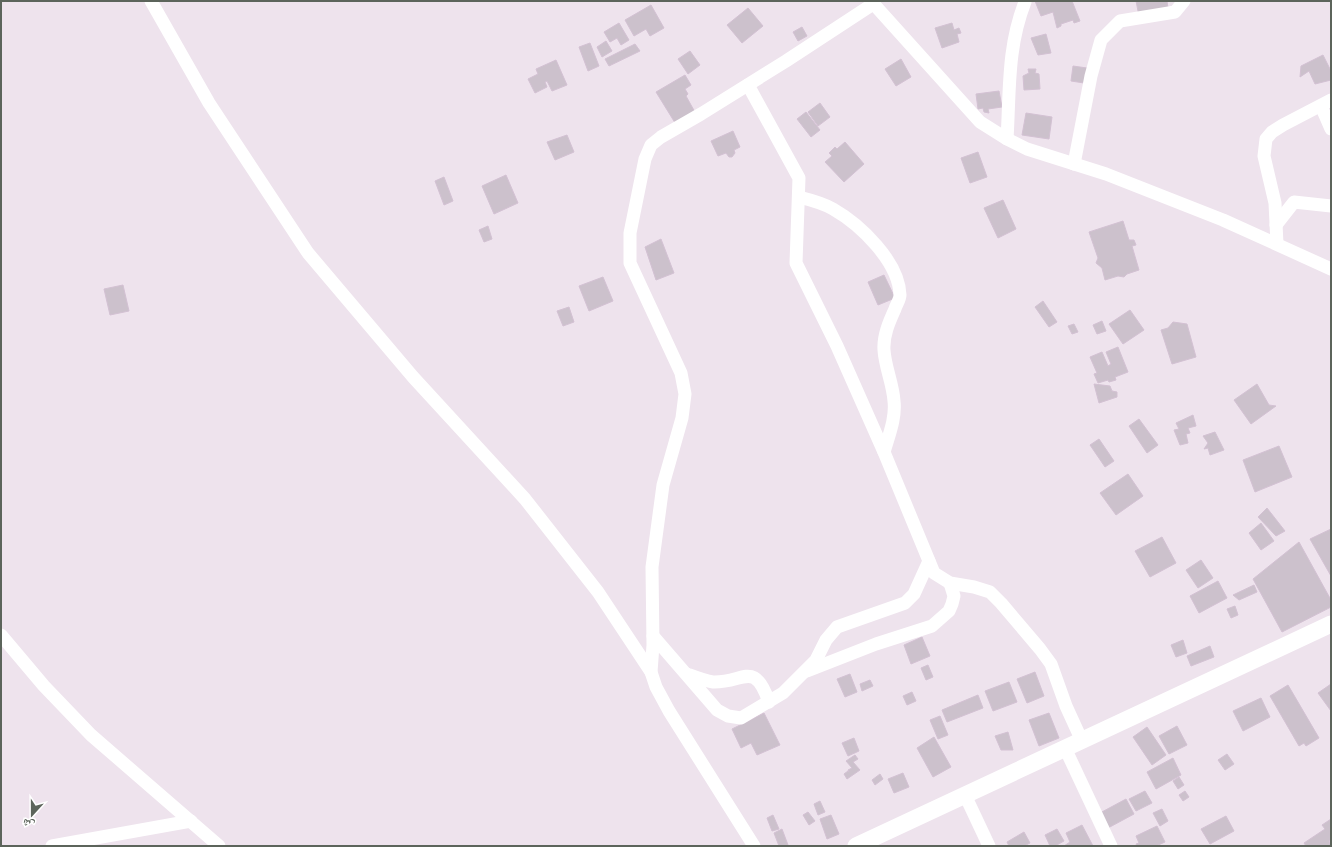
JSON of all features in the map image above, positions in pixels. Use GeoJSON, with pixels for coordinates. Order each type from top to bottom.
{"type":"FeatureCollection","features":[{"type":"Feature","properties":{"kind":"street"},"geometry":{"type":"LineString","coordinates":[[151,1],[209,103],[308,253],[413,377],[525,499],[598,592],[651,672],[656,687],[668,711],[754,846]]}},
{"type":"Feature","properties":{"kind":"street"},"geometry":{"type":"LineString","coordinates":[[1074,164],[1091,76],[1101,40],[1120,20],[1175,12],[1184,1]]}},
{"type":"Feature","properties":{"kind":"street"},"geometry":{"type":"LineString","coordinates":[[1007,139],[1011,55],[1018,20],[1025,2]]}},
{"type":"Feature","properties":{"kind":"street"},"geometry":{"type":"LineString","coordinates":[[651,672],[653,636],[653,560],[663,485],[682,418],[685,394],[681,373],[630,263],[630,233],[645,159],[651,146],[661,137],[748,85],[867,4],[980,122],[1007,139],[1027,149],[1074,164],[1223,220],[1330,267]]}},
{"type":"Feature","properties":{"kind":"street"},"geometry":{"type":"LineString","coordinates":[[748,85],[799,178],[796,263],[837,346],[884,452],[934,573],[950,583],[974,587],[990,592],[1014,617],[1028,637],[1040,649],[1051,664],[1066,706],[1082,740]]}},
{"type":"Feature","properties":{"kind":"street"},"geometry":{"type":"LineString","coordinates":[[1278,244],[1275,203],[1264,156],[1266,139],[1272,132],[1283,125],[1326,103],[1331,129]]}},
{"type":"Feature","properties":{"kind":"street"},"geometry":{"type":"LineString","coordinates":[[799,197],[834,209],[864,232],[873,241],[888,262],[898,282],[900,297],[885,337],[884,350],[894,402],[893,424],[884,452]]}},
{"type":"Feature","properties":{"kind":"street"},"geometry":{"type":"LineString","coordinates":[[1276,225],[1294,202],[1331,206]]}},
{"type":"Feature","properties":{"kind":"street"},"geometry":{"type":"LineString","coordinates":[[653,636],[717,710],[728,716],[741,718],[783,693],[816,660],[826,640],[837,627],[905,603],[914,594],[929,561]]}},
{"type":"Feature","properties":{"kind":"street"},"geometry":{"type":"LineString","coordinates":[[804,672],[876,644],[932,626],[948,611],[952,604],[954,596],[950,583]]}},
{"type":"Feature","properties":{"kind":"street"},"geometry":{"type":"LineString","coordinates":[[856,846],[1331,624]]}},
{"type":"Feature","properties":{"kind":"street"},"geometry":{"type":"LineString","coordinates":[[1,635],[44,686],[91,735],[219,846]]}},
{"type":"Feature","properties":{"kind":"street"},"geometry":{"type":"LineString","coordinates":[[687,674],[712,682],[748,675],[754,677],[764,690],[768,702]]}},
{"type":"Feature","properties":{"kind":"street"},"geometry":{"type":"LineString","coordinates":[[1065,748],[1111,846]]}},
{"type":"Feature","properties":{"kind":"street"},"geometry":{"type":"LineString","coordinates":[[966,795],[989,846]]}},
{"type":"Feature","properties":{"kind":"street"},"geometry":{"type":"LineString","coordinates":[[52,846],[192,821]]}},
{"type":"Feature","properties":{"kind":"building"},"geometry":{"type":"Polygon","coordinates":[[[1035,1],[1072,1],[1080,21],[1074,23],[1073,20],[1061,24],[1061,26],[1057,28],[1053,12],[1041,16],[1035,1]]]}},
{"type":"Feature","properties":{"kind":"building"},"geometry":{"type":"Polygon","coordinates":[[[1136,1],[1167,1],[1168,8],[1139,16],[1136,1]]]}},
{"type":"Feature","properties":{"kind":"building"},"geometry":{"type":"Polygon","coordinates":[[[651,5],[664,28],[650,36],[646,29],[634,36],[625,20],[651,5]]]}},
{"type":"Feature","properties":{"kind":"building"},"geometry":{"type":"Polygon","coordinates":[[[748,8],[763,26],[742,43],[727,25],[748,8]]]}},
{"type":"Feature","properties":{"kind":"building"},"geometry":{"type":"Polygon","coordinates":[[[619,23],[629,40],[621,45],[617,38],[610,42],[604,32],[619,23]]]}},
{"type":"Feature","properties":{"kind":"building"},"geometry":{"type":"Polygon","coordinates":[[[952,23],[954,30],[959,28],[961,33],[957,34],[959,42],[942,48],[935,28],[952,23]]]}},
{"type":"Feature","properties":{"kind":"building"},"geometry":{"type":"Polygon","coordinates":[[[802,27],[807,36],[798,41],[793,32],[802,27]]]}},
{"type":"Feature","properties":{"kind":"building"},"geometry":{"type":"Polygon","coordinates":[[[1046,34],[1051,53],[1038,55],[1031,38],[1046,34]]]}},
{"type":"Feature","properties":{"kind":"building"},"geometry":{"type":"Polygon","coordinates":[[[606,41],[612,51],[602,57],[597,47],[606,41]]]}},
{"type":"Feature","properties":{"kind":"building"},"geometry":{"type":"Polygon","coordinates":[[[590,43],[599,66],[588,71],[579,47],[590,43]]]}},
{"type":"Feature","properties":{"kind":"building"},"geometry":{"type":"Polygon","coordinates":[[[635,44],[640,51],[609,66],[605,59],[635,44]]]}},
{"type":"Feature","properties":{"kind":"building"},"geometry":{"type":"Polygon","coordinates":[[[690,51],[700,65],[688,74],[678,59],[690,51]]]}},
{"type":"Feature","properties":{"kind":"building"},"geometry":{"type":"Polygon","coordinates":[[[1323,55],[1331,71],[1331,80],[1315,84],[1309,71],[1300,77],[1301,66],[1323,55]]]}},
{"type":"Feature","properties":{"kind":"building"},"geometry":{"type":"Polygon","coordinates":[[[901,59],[911,77],[896,86],[885,69],[901,59]]]}},
{"type":"Feature","properties":{"kind":"building"},"geometry":{"type":"Polygon","coordinates":[[[556,60],[567,85],[552,91],[547,81],[545,82],[547,87],[535,93],[528,79],[538,74],[536,69],[556,60]]]}},
{"type":"Feature","properties":{"kind":"building"},"geometry":{"type":"Polygon","coordinates":[[[1073,66],[1087,68],[1084,83],[1071,81],[1073,66]]]}},
{"type":"Feature","properties":{"kind":"building"},"geometry":{"type":"Polygon","coordinates":[[[1028,69],[1036,69],[1035,73],[1039,74],[1040,89],[1024,90],[1023,76],[1029,73],[1028,69]]]}},
{"type":"Feature","properties":{"kind":"building"},"geometry":{"type":"Polygon","coordinates":[[[685,75],[691,85],[685,89],[688,94],[686,96],[696,114],[677,126],[656,92],[685,75]]]}},
{"type":"Feature","properties":{"kind":"building"},"geometry":{"type":"Polygon","coordinates":[[[999,91],[1002,107],[988,109],[989,113],[984,112],[983,108],[978,109],[976,94],[999,91]]]}},
{"type":"Feature","properties":{"kind":"building"},"geometry":{"type":"Polygon","coordinates":[[[820,103],[830,117],[818,126],[808,112],[820,103]]]}},
{"type":"Feature","properties":{"kind":"building"},"geometry":{"type":"Polygon","coordinates":[[[806,112],[820,130],[811,137],[797,119],[806,112]]]}},
{"type":"Feature","properties":{"kind":"building"},"geometry":{"type":"Polygon","coordinates":[[[1026,113],[1052,117],[1049,139],[1022,135],[1026,113]]]}},
{"type":"Feature","properties":{"kind":"building"},"geometry":{"type":"Polygon","coordinates":[[[733,131],[740,147],[734,150],[735,153],[732,157],[729,157],[726,153],[718,156],[711,141],[733,131]]]}},
{"type":"Feature","properties":{"kind":"building"},"geometry":{"type":"Polygon","coordinates":[[[567,135],[574,152],[555,160],[547,142],[567,135]]]}},
{"type":"Feature","properties":{"kind":"building"},"geometry":{"type":"Polygon","coordinates":[[[845,142],[864,164],[844,182],[825,162],[832,156],[829,153],[835,147],[837,149],[845,142]]]}},
{"type":"Feature","properties":{"kind":"building"},"geometry":{"type":"Polygon","coordinates":[[[978,152],[987,177],[970,183],[961,158],[978,152]]]}},
{"type":"Feature","properties":{"kind":"building"},"geometry":{"type":"Polygon","coordinates":[[[506,175],[518,203],[494,214],[482,186],[506,175]]]}},
{"type":"Feature","properties":{"kind":"building"},"geometry":{"type":"Polygon","coordinates":[[[444,177],[453,201],[444,205],[435,181],[444,177]]]}},
{"type":"Feature","properties":{"kind":"building"},"geometry":{"type":"Polygon","coordinates":[[[1003,200],[1016,229],[998,238],[984,208],[1003,200]]]}},
{"type":"Feature","properties":{"kind":"building"},"geometry":{"type":"Polygon","coordinates":[[[1123,221],[1129,240],[1134,240],[1136,245],[1132,246],[1139,270],[1127,274],[1124,277],[1118,276],[1105,280],[1102,268],[1096,263],[1098,258],[1089,232],[1123,221]]]}},
{"type":"Feature","properties":{"kind":"building"},"geometry":{"type":"Polygon","coordinates":[[[488,226],[492,239],[484,242],[479,230],[488,226]]]}},
{"type":"Feature","properties":{"kind":"building"},"geometry":{"type":"Polygon","coordinates":[[[661,239],[674,273],[656,280],[645,247],[661,239]]]}},
{"type":"Feature","properties":{"kind":"building"},"geometry":{"type":"Polygon","coordinates":[[[884,275],[895,298],[878,305],[868,282],[884,275]]]}},
{"type":"Feature","properties":{"kind":"building"},"geometry":{"type":"Polygon","coordinates":[[[603,277],[613,301],[589,311],[579,286],[603,277]]]}},
{"type":"Feature","properties":{"kind":"building"},"geometry":{"type":"Polygon","coordinates":[[[123,285],[129,311],[110,315],[104,289],[123,285]]]}},
{"type":"Feature","properties":{"kind":"building"},"geometry":{"type":"Polygon","coordinates":[[[1043,301],[1057,322],[1049,327],[1035,307],[1043,301]]]}},
{"type":"Feature","properties":{"kind":"building"},"geometry":{"type":"Polygon","coordinates":[[[569,307],[574,322],[563,326],[557,311],[569,307]]]}},
{"type":"Feature","properties":{"kind":"building"},"geometry":{"type":"Polygon","coordinates":[[[1130,310],[1144,330],[1123,344],[1109,324],[1130,310]]]}},
{"type":"Feature","properties":{"kind":"building"},"geometry":{"type":"Polygon","coordinates":[[[1102,321],[1106,331],[1097,334],[1093,325],[1102,321]]]}},
{"type":"Feature","properties":{"kind":"building"},"geometry":{"type":"Polygon","coordinates":[[[1173,322],[1187,324],[1196,357],[1172,364],[1161,330],[1168,328],[1173,322]]]}},
{"type":"Feature","properties":{"kind":"building"},"geometry":{"type":"Polygon","coordinates":[[[1074,324],[1078,332],[1072,334],[1068,326],[1074,324]]]}},
{"type":"Feature","properties":{"kind":"building"},"geometry":{"type":"Polygon","coordinates":[[[1118,347],[1128,372],[1115,377],[1116,380],[1109,382],[1108,380],[1098,383],[1094,374],[1097,373],[1090,357],[1102,352],[1108,366],[1111,364],[1106,352],[1118,347]]]}},
{"type":"Feature","properties":{"kind":"building"},"geometry":{"type":"Polygon","coordinates":[[[1094,384],[1110,386],[1112,391],[1117,392],[1117,397],[1099,403],[1094,384]]]}},
{"type":"Feature","properties":{"kind":"building"},"geometry":{"type":"Polygon","coordinates":[[[1257,384],[1269,405],[1276,406],[1251,424],[1234,400],[1257,384]]]}},
{"type":"Feature","properties":{"kind":"building"},"geometry":{"type":"Polygon","coordinates":[[[1193,415],[1196,426],[1188,428],[1190,433],[1186,434],[1188,443],[1180,445],[1174,430],[1179,429],[1176,423],[1193,415]]]}},
{"type":"Feature","properties":{"kind":"building"},"geometry":{"type":"Polygon","coordinates":[[[1139,419],[1158,445],[1147,453],[1129,426],[1139,419]]]}},
{"type":"Feature","properties":{"kind":"building"},"geometry":{"type":"Polygon","coordinates":[[[1215,432],[1224,450],[1210,455],[1208,448],[1204,449],[1208,443],[1203,436],[1215,432]]]}},
{"type":"Feature","properties":{"kind":"building"},"geometry":{"type":"Polygon","coordinates":[[[1099,439],[1114,461],[1105,467],[1090,445],[1099,439]]]}},
{"type":"Feature","properties":{"kind":"building"},"geometry":{"type":"Polygon","coordinates":[[[1279,446],[1292,477],[1255,492],[1243,460],[1279,446]]]}},
{"type":"Feature","properties":{"kind":"building"},"geometry":{"type":"Polygon","coordinates":[[[1128,474],[1143,496],[1116,515],[1100,493],[1128,474]]]}},
{"type":"Feature","properties":{"kind":"building"},"geometry":{"type":"Polygon","coordinates":[[[1267,508],[1285,531],[1276,536],[1258,517],[1267,508]]]}},
{"type":"Feature","properties":{"kind":"building"},"geometry":{"type":"Polygon","coordinates":[[[1261,523],[1274,541],[1261,550],[1249,533],[1261,523]]]}},
{"type":"Feature","properties":{"kind":"building"},"geometry":{"type":"Polygon","coordinates":[[[1331,529],[1331,576],[1310,539],[1331,529]]]}},
{"type":"Feature","properties":{"kind":"building"},"geometry":{"type":"Polygon","coordinates":[[[1162,537],[1176,563],[1150,577],[1135,551],[1162,537]]]}},
{"type":"Feature","properties":{"kind":"building"},"geometry":{"type":"Polygon","coordinates":[[[1299,542],[1331,600],[1331,607],[1282,632],[1253,579],[1299,542]]]}},
{"type":"Feature","properties":{"kind":"building"},"geometry":{"type":"Polygon","coordinates":[[[1201,560],[1213,578],[1198,588],[1186,570],[1201,560]]]}},
{"type":"Feature","properties":{"kind":"building"},"geometry":{"type":"Polygon","coordinates":[[[1218,581],[1227,598],[1199,613],[1190,596],[1218,581]]]}},
{"type":"Feature","properties":{"kind":"building"},"geometry":{"type":"Polygon","coordinates":[[[1254,585],[1257,592],[1239,600],[1233,595],[1254,585]]]}},
{"type":"Feature","properties":{"kind":"building"},"geometry":{"type":"Polygon","coordinates":[[[1235,606],[1238,615],[1231,618],[1227,609],[1235,606]]]}},
{"type":"Feature","properties":{"kind":"building"},"geometry":{"type":"Polygon","coordinates":[[[922,637],[930,656],[911,664],[904,645],[922,637]]]}},
{"type":"Feature","properties":{"kind":"building"},"geometry":{"type":"Polygon","coordinates":[[[1183,640],[1187,653],[1176,657],[1171,645],[1183,640]]]}},
{"type":"Feature","properties":{"kind":"building"},"geometry":{"type":"Polygon","coordinates":[[[1210,646],[1214,657],[1191,666],[1187,656],[1210,646]]]}},
{"type":"Feature","properties":{"kind":"building"},"geometry":{"type":"Polygon","coordinates":[[[928,665],[933,677],[926,680],[921,668],[928,665]]]}},
{"type":"Feature","properties":{"kind":"building"},"geometry":{"type":"Polygon","coordinates":[[[1035,672],[1044,696],[1027,703],[1017,679],[1035,672]]]}},
{"type":"Feature","properties":{"kind":"building"},"geometry":{"type":"Polygon","coordinates":[[[850,674],[857,692],[845,697],[837,679],[850,674]]]}},
{"type":"Feature","properties":{"kind":"building"},"geometry":{"type":"Polygon","coordinates":[[[870,680],[873,686],[862,691],[860,684],[870,680]]]}},
{"type":"Feature","properties":{"kind":"building"},"geometry":{"type":"Polygon","coordinates":[[[1009,682],[1017,702],[993,711],[985,691],[1009,682]]]}},
{"type":"Feature","properties":{"kind":"building"},"geometry":{"type":"Polygon","coordinates":[[[1331,684],[1331,711],[1318,693],[1331,684]]]}},
{"type":"Feature","properties":{"kind":"building"},"geometry":{"type":"Polygon","coordinates":[[[1288,685],[1319,738],[1306,746],[1304,743],[1299,746],[1270,696],[1288,685]]]}},
{"type":"Feature","properties":{"kind":"building"},"geometry":{"type":"Polygon","coordinates":[[[912,692],[916,701],[907,705],[903,696],[912,692]]]}},
{"type":"Feature","properties":{"kind":"building"},"geometry":{"type":"Polygon","coordinates":[[[978,695],[983,708],[947,722],[942,710],[978,695]]]}},
{"type":"Feature","properties":{"kind":"building"},"geometry":{"type":"Polygon","coordinates":[[[1261,698],[1270,717],[1243,731],[1233,711],[1261,698]]]}},
{"type":"Feature","properties":{"kind":"building"},"geometry":{"type":"Polygon","coordinates":[[[764,713],[780,745],[757,755],[751,743],[741,748],[732,729],[764,713]]]}},
{"type":"Feature","properties":{"kind":"building"},"geometry":{"type":"Polygon","coordinates":[[[1049,713],[1059,738],[1039,746],[1029,720],[1049,713]]]}},
{"type":"Feature","properties":{"kind":"building"},"geometry":{"type":"Polygon","coordinates":[[[940,716],[948,735],[938,739],[930,720],[940,716]]]}},
{"type":"Feature","properties":{"kind":"building"},"geometry":{"type":"Polygon","coordinates":[[[1177,726],[1187,745],[1169,754],[1159,736],[1177,726]]]}},
{"type":"Feature","properties":{"kind":"building"},"geometry":{"type":"Polygon","coordinates":[[[1147,727],[1166,755],[1152,765],[1133,737],[1147,727]]]}},
{"type":"Feature","properties":{"kind":"building"},"geometry":{"type":"Polygon","coordinates":[[[1008,732],[1013,750],[1001,750],[995,736],[1008,732]]]}},
{"type":"Feature","properties":{"kind":"building"},"geometry":{"type":"Polygon","coordinates":[[[934,737],[951,767],[933,777],[917,748],[934,737]]]}},
{"type":"Feature","properties":{"kind":"building"},"geometry":{"type":"Polygon","coordinates":[[[854,738],[859,751],[848,756],[842,743],[854,738]]]}},
{"type":"Feature","properties":{"kind":"building"},"geometry":{"type":"Polygon","coordinates":[[[1227,754],[1234,764],[1225,770],[1218,760],[1227,754]]]}},
{"type":"Feature","properties":{"kind":"building"},"geometry":{"type":"Polygon","coordinates":[[[855,755],[858,759],[853,762],[860,770],[847,779],[844,774],[848,771],[849,772],[848,770],[852,768],[846,761],[855,755]]]}},
{"type":"Feature","properties":{"kind":"building"},"geometry":{"type":"Polygon","coordinates":[[[1173,758],[1181,775],[1156,789],[1147,772],[1173,758]]]}},
{"type":"Feature","properties":{"kind":"building"},"geometry":{"type":"Polygon","coordinates":[[[903,773],[909,787],[894,793],[888,779],[903,773]]]}},
{"type":"Feature","properties":{"kind":"building"},"geometry":{"type":"Polygon","coordinates":[[[880,774],[883,779],[875,785],[872,780],[880,774]]]}},
{"type":"Feature","properties":{"kind":"building"},"geometry":{"type":"Polygon","coordinates":[[[1179,777],[1184,785],[1178,789],[1173,781],[1179,777]]]}},
{"type":"Feature","properties":{"kind":"building"},"geometry":{"type":"Polygon","coordinates":[[[1145,791],[1152,803],[1136,811],[1129,799],[1145,791]]]}},
{"type":"Feature","properties":{"kind":"building"},"geometry":{"type":"Polygon","coordinates":[[[1185,791],[1189,797],[1183,801],[1179,795],[1185,791]]]}},
{"type":"Feature","properties":{"kind":"building"},"geometry":{"type":"Polygon","coordinates":[[[1126,799],[1134,814],[1108,828],[1100,813],[1126,799]]]}},
{"type":"Feature","properties":{"kind":"building"},"geometry":{"type":"Polygon","coordinates":[[[820,801],[825,812],[818,815],[814,804],[820,801]]]}},
{"type":"Feature","properties":{"kind":"building"},"geometry":{"type":"Polygon","coordinates":[[[1162,809],[1168,821],[1160,826],[1153,813],[1162,809]]]}},
{"type":"Feature","properties":{"kind":"building"},"geometry":{"type":"Polygon","coordinates":[[[808,812],[815,821],[809,825],[803,815],[808,812]]]}},
{"type":"Feature","properties":{"kind":"building"},"geometry":{"type":"Polygon","coordinates":[[[773,815],[779,829],[772,831],[767,818],[773,815]]]}},
{"type":"Feature","properties":{"kind":"building"},"geometry":{"type":"Polygon","coordinates":[[[831,815],[839,834],[827,839],[820,819],[831,815]]]}},
{"type":"Feature","properties":{"kind":"building"},"geometry":{"type":"Polygon","coordinates":[[[1226,816],[1234,831],[1210,844],[1201,829],[1226,816]]]}},
{"type":"Feature","properties":{"kind":"building"},"geometry":{"type":"Polygon","coordinates":[[[1331,819],[1331,840],[1329,841],[1331,846],[1306,846],[1304,843],[1325,829],[1322,825],[1331,819]]]}},
{"type":"Feature","properties":{"kind":"building"},"geometry":{"type":"Polygon","coordinates":[[[1082,825],[1093,846],[1064,846],[1070,842],[1066,833],[1082,825]]]}},
{"type":"Feature","properties":{"kind":"building"},"geometry":{"type":"Polygon","coordinates":[[[1157,826],[1165,842],[1156,846],[1137,846],[1136,844],[1139,843],[1136,836],[1157,826]]]}},
{"type":"Feature","properties":{"kind":"building"},"geometry":{"type":"Polygon","coordinates":[[[782,829],[788,845],[786,846],[779,846],[774,833],[782,829]]]}},
{"type":"Feature","properties":{"kind":"building"},"geometry":{"type":"Polygon","coordinates":[[[1057,829],[1064,841],[1055,846],[1050,846],[1045,835],[1057,829]]]}},
{"type":"Feature","properties":{"kind":"building"},"geometry":{"type":"Polygon","coordinates":[[[1024,832],[1030,843],[1024,846],[1009,846],[1007,842],[1024,832]]]}}]}
